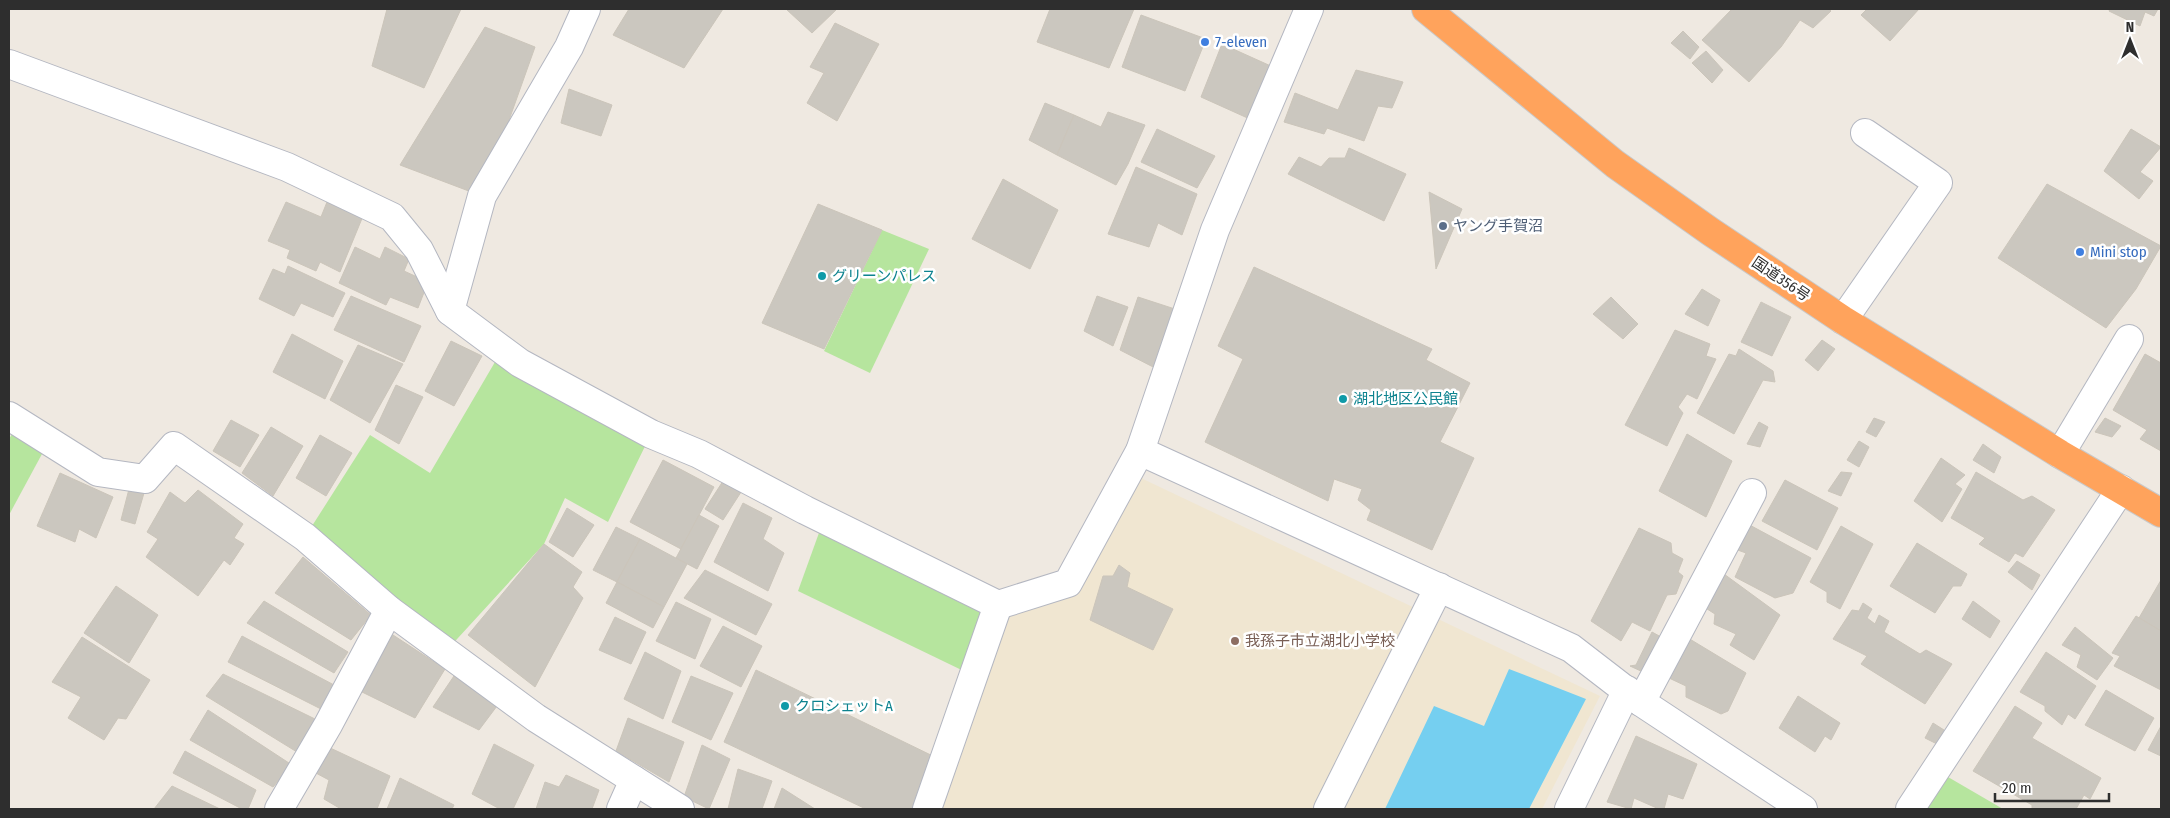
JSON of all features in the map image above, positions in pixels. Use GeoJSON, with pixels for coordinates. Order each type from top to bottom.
{"type":"FeatureCollection","features":[{"type":"Feature","properties":{"kind":"highway","name":"国道356号"},"geometry":{"type":"LineString","coordinates":[[1426,9],[1615,164],[1711,232],[1843,320],[2060,454],[2161,513]]}},
{"type":"Feature","properties":{"kind":"street"},"geometry":{"type":"LineString","coordinates":[[450,311],[482,196],[569,48],[586,9]]}},
{"type":"Feature","properties":{"kind":"street"},"geometry":{"type":"LineString","coordinates":[[9,64],[287,167],[392,217],[419,250],[450,311],[520,363],[651,434],[699,454],[805,510],[998,605],[1068,583],[1140,451],[1215,230],[1309,9]]}},
{"type":"Feature","properties":{"kind":"street"},"geometry":{"type":"LineString","coordinates":[[1843,320],[1938,183],[1866,133]]}},
{"type":"Feature","properties":{"kind":"street"},"geometry":{"type":"LineString","coordinates":[[2060,454],[2129,339]]}},
{"type":"Feature","properties":{"kind":"street"},"geometry":{"type":"LineString","coordinates":[[9,416],[98,472],[145,479],[174,446],[305,537],[389,610],[536,718],[680,809]]}},
{"type":"Feature","properties":{"kind":"street"},"geometry":{"type":"LineString","coordinates":[[1140,451],[1571,648],[1634,696],[1803,809]]}},
{"type":"Feature","properties":{"kind":"street"},"geometry":{"type":"LineString","coordinates":[[1910,809],[2121,489]]}},
{"type":"Feature","properties":{"kind":"street"},"geometry":{"type":"LineString","coordinates":[[1568,809],[1752,493]]}},
{"type":"Feature","properties":{"kind":"street"},"geometry":{"type":"LineString","coordinates":[[1328,809],[1439,587]]}},
{"type":"Feature","properties":{"kind":"street"},"geometry":{"type":"LineString","coordinates":[[927,809],[998,605]]}},
{"type":"Feature","properties":{"kind":"street"},"geometry":{"type":"LineString","coordinates":[[279,809],[328,725],[389,610]]}},
{"type":"Feature","properties":{"kind":"street"},"geometry":{"type":"LineString","coordinates":[[622,809],[634,780]]}},
{"type":"Feature","properties":{"kind":"shaded area","name":"我孫子市立湖北小学校"},"geometry":{"type":"Polygon","coordinates":[[[1140,451],[1143,479],[1600,696],[1542,809],[928,809],[998,605],[1068,583],[1140,451]]]}},
{"type":"Feature","properties":{"kind":"green space"},"geometry":{"type":"Polygon","coordinates":[[[882,230],[929,249],[870,373],[824,351],[882,230]]]}},
{"type":"Feature","properties":{"kind":"green space"},"geometry":{"type":"Polygon","coordinates":[[[502,350],[651,434],[608,522],[565,498],[544,544],[447,650],[305,537],[370,435],[430,473],[502,350]]]}},
{"type":"Feature","properties":{"kind":"green space"},"geometry":{"type":"Polygon","coordinates":[[[19,423],[49,441],[9,515],[9,439],[19,423]]]}},
{"type":"Feature","properties":{"kind":"green space"},"geometry":{"type":"Polygon","coordinates":[[[824,519],[998,605],[974,676],[798,591],[824,519]]]}},
{"type":"Feature","properties":{"kind":"green space"},"geometry":{"type":"Polygon","coordinates":[[[1938,768],[1948,777],[2003,809],[1910,809],[1938,768]]]}},
{"type":"Feature","properties":{"kind":"water"},"geometry":{"type":"Polygon","coordinates":[[[1509,669],[1586,699],[1529,809],[1385,809],[1434,706],[1484,726],[1509,669]]]}},
{"type":"Feature","properties":{"kind":"building"},"geometry":{"type":"Polygon","coordinates":[[[387,9],[461,9],[424,88],[372,66],[387,9]]]}},
{"type":"Feature","properties":{"kind":"building"},"geometry":{"type":"Polygon","coordinates":[[[629,9],[723,9],[684,68],[613,35],[629,9]]]}},
{"type":"Feature","properties":{"kind":"building"},"geometry":{"type":"Polygon","coordinates":[[[786,9],[837,9],[812,33],[786,9]]]}},
{"type":"Feature","properties":{"kind":"building"},"geometry":{"type":"Polygon","coordinates":[[[1050,9],[1134,9],[1109,68],[1037,42],[1050,9]]]}},
{"type":"Feature","properties":{"kind":"building"},"geometry":{"type":"Polygon","coordinates":[[[1732,9],[1829,9],[1831,11],[1813,28],[1800,20],[1781,47],[1749,82],[1702,40],[1732,9]]]}},
{"type":"Feature","properties":{"kind":"building"},"geometry":{"type":"Polygon","coordinates":[[[1867,9],[1919,9],[1890,41],[1861,15],[1867,9]]]}},
{"type":"Feature","properties":{"kind":"building"},"geometry":{"type":"Polygon","coordinates":[[[2110,9],[2158,9],[2154,16],[2145,12],[2140,26],[2109,11],[2110,9]]]}},
{"type":"Feature","properties":{"kind":"building"},"geometry":{"type":"Polygon","coordinates":[[[1141,15],[1206,39],[1185,91],[1122,67],[1141,15]]]}},
{"type":"Feature","properties":{"kind":"building"},"geometry":{"type":"Polygon","coordinates":[[[835,23],[879,44],[837,121],[807,103],[824,73],[810,67],[835,23]]]}},
{"type":"Feature","properties":{"kind":"building"},"geometry":{"type":"Polygon","coordinates":[[[485,27],[535,47],[482,196],[400,165],[485,27]]]}},
{"type":"Feature","properties":{"kind":"building"},"geometry":{"type":"Polygon","coordinates":[[[1683,31],[1699,47],[1690,59],[1671,43],[1683,31]]]}},
{"type":"Feature","properties":{"kind":"building"},"geometry":{"type":"Polygon","coordinates":[[[1222,44],[1273,67],[1252,120],[1201,97],[1222,44]]]}},
{"type":"Feature","properties":{"kind":"building"},"geometry":{"type":"Polygon","coordinates":[[[1706,51],[1723,70],[1712,83],[1692,63],[1706,51]]]}},
{"type":"Feature","properties":{"kind":"building"},"geometry":{"type":"Polygon","coordinates":[[[1356,70],[1403,82],[1392,108],[1378,106],[1364,141],[1327,128],[1324,134],[1284,122],[1295,93],[1338,110],[1356,70]]]}},
{"type":"Feature","properties":{"kind":"building"},"geometry":{"type":"Polygon","coordinates":[[[569,89],[612,105],[601,136],[561,123],[569,89]]]}},
{"type":"Feature","properties":{"kind":"building"},"geometry":{"type":"Polygon","coordinates":[[[1045,103],[1074,115],[1057,155],[1029,140],[1045,103]]]}},
{"type":"Feature","properties":{"kind":"building"},"geometry":{"type":"Polygon","coordinates":[[[1108,112],[1145,125],[1128,164],[1116,185],[1057,155],[1074,115],[1101,127],[1108,112]]]}},
{"type":"Feature","properties":{"kind":"building"},"geometry":{"type":"Polygon","coordinates":[[[1157,129],[1215,156],[1197,188],[1141,162],[1157,129]]]}},
{"type":"Feature","properties":{"kind":"building"},"geometry":{"type":"Polygon","coordinates":[[[2131,129],[2161,147],[2140,172],[2153,181],[2139,199],[2104,171],[2131,129]]]}},
{"type":"Feature","properties":{"kind":"building"},"geometry":{"type":"Polygon","coordinates":[[[1349,148],[1406,174],[1384,221],[1288,174],[1299,157],[1321,167],[1329,158],[1345,158],[1349,148]]]}},
{"type":"Feature","properties":{"kind":"building"},"geometry":{"type":"Polygon","coordinates":[[[1136,167],[1197,194],[1182,235],[1158,223],[1149,247],[1108,234],[1136,167]]]}},
{"type":"Feature","properties":{"kind":"building"},"geometry":{"type":"Polygon","coordinates":[[[1003,179],[1058,210],[1030,269],[972,239],[1003,179]]]}},
{"type":"Feature","properties":{"kind":"building","name":"Mini stop"},"geometry":{"type":"Polygon","coordinates":[[[2047,184],[2161,246],[2136,289],[2106,328],[1998,258],[2047,184]]]}},
{"type":"Feature","properties":{"kind":"building","name":"ヤング手賀沼"},"geometry":{"type":"Polygon","coordinates":[[[1429,192],[1462,209],[1436,269],[1429,192]]]}},
{"type":"Feature","properties":{"kind":"building"},"geometry":{"type":"Polygon","coordinates":[[[286,202],[321,217],[327,202],[363,216],[340,272],[320,262],[316,271],[287,258],[290,250],[268,241],[286,202]]]}},
{"type":"Feature","properties":{"kind":"building","name":"グリーンパレス"},"geometry":{"type":"Polygon","coordinates":[[[818,204],[882,230],[824,349],[762,323],[818,204]]]}},
{"type":"Feature","properties":{"kind":"building"},"geometry":{"type":"Polygon","coordinates":[[[355,247],[380,259],[385,247],[409,259],[404,271],[428,282],[418,308],[390,297],[386,305],[339,283],[355,247]]]}},
{"type":"Feature","properties":{"kind":"building"},"geometry":{"type":"Polygon","coordinates":[[[288,266],[345,293],[333,317],[301,303],[294,316],[259,299],[273,269],[285,274],[288,266]]]}},
{"type":"Feature","properties":{"kind":"building","name":"湖北地区公民館"},"geometry":{"type":"Polygon","coordinates":[[[1254,267],[1432,349],[1426,360],[1470,383],[1440,442],[1474,458],[1432,550],[1367,520],[1371,510],[1358,500],[1362,489],[1334,479],[1328,501],[1205,442],[1243,359],[1218,346],[1254,267]]]}},
{"type":"Feature","properties":{"kind":"building"},"geometry":{"type":"Polygon","coordinates":[[[1702,289],[1720,300],[1708,326],[1685,314],[1702,289]]]}},
{"type":"Feature","properties":{"kind":"building"},"geometry":{"type":"Polygon","coordinates":[[[351,296],[421,326],[404,362],[334,330],[351,296]]]}},
{"type":"Feature","properties":{"kind":"building"},"geometry":{"type":"Polygon","coordinates":[[[1097,296],[1128,307],[1113,346],[1084,331],[1097,296]]]}},
{"type":"Feature","properties":{"kind":"building"},"geometry":{"type":"Polygon","coordinates":[[[1138,297],[1181,311],[1161,371],[1120,350],[1138,297]]]}},
{"type":"Feature","properties":{"kind":"building"},"geometry":{"type":"Polygon","coordinates":[[[1611,297],[1638,324],[1623,339],[1593,314],[1611,297]]]}},
{"type":"Feature","properties":{"kind":"building"},"geometry":{"type":"Polygon","coordinates":[[[1761,302],[1791,317],[1772,356],[1741,342],[1761,302]]]}},
{"type":"Feature","properties":{"kind":"building"},"geometry":{"type":"Polygon","coordinates":[[[1675,330],[1710,344],[1706,356],[1716,359],[1697,399],[1687,394],[1678,407],[1683,413],[1667,446],[1625,425],[1675,330]]]}},
{"type":"Feature","properties":{"kind":"building"},"geometry":{"type":"Polygon","coordinates":[[[292,334],[343,361],[325,399],[273,372],[292,334]]]}},
{"type":"Feature","properties":{"kind":"building"},"geometry":{"type":"Polygon","coordinates":[[[1822,340],[1835,349],[1818,371],[1805,360],[1822,340]]]}},
{"type":"Feature","properties":{"kind":"building"},"geometry":{"type":"Polygon","coordinates":[[[451,341],[482,356],[454,406],[425,391],[451,341]]]}},
{"type":"Feature","properties":{"kind":"building"},"geometry":{"type":"Polygon","coordinates":[[[358,345],[403,364],[370,423],[330,400],[358,345]]]}},
{"type":"Feature","properties":{"kind":"building"},"geometry":{"type":"Polygon","coordinates":[[[1739,349],[1773,371],[1775,382],[1763,380],[1734,434],[1697,413],[1729,354],[1736,356],[1739,349]]]}},
{"type":"Feature","properties":{"kind":"building"},"geometry":{"type":"Polygon","coordinates":[[[2145,354],[2161,363],[2161,451],[2140,439],[2147,430],[2113,410],[2145,354]]]}},
{"type":"Feature","properties":{"kind":"building"},"geometry":{"type":"Polygon","coordinates":[[[396,385],[423,397],[399,444],[375,430],[396,385]]]}},
{"type":"Feature","properties":{"kind":"building"},"geometry":{"type":"Polygon","coordinates":[[[1874,418],[1885,422],[1876,437],[1866,432],[1874,418]]]}},
{"type":"Feature","properties":{"kind":"building"},"geometry":{"type":"Polygon","coordinates":[[[2105,418],[2121,426],[2112,437],[2095,432],[2105,418]]]}},
{"type":"Feature","properties":{"kind":"building"},"geometry":{"type":"Polygon","coordinates":[[[231,420],[259,435],[240,467],[213,451],[231,420]]]}},
{"type":"Feature","properties":{"kind":"building"},"geometry":{"type":"Polygon","coordinates":[[[1759,422],[1768,427],[1760,447],[1747,444],[1759,422]]]}},
{"type":"Feature","properties":{"kind":"building"},"geometry":{"type":"Polygon","coordinates":[[[271,427],[303,446],[273,496],[242,473],[271,427]]]}},
{"type":"Feature","properties":{"kind":"building"},"geometry":{"type":"Polygon","coordinates":[[[1687,434],[1732,461],[1706,517],[1659,491],[1687,434]]]}},
{"type":"Feature","properties":{"kind":"building"},"geometry":{"type":"Polygon","coordinates":[[[320,435],[352,453],[326,496],[296,478],[320,435]]]}},
{"type":"Feature","properties":{"kind":"building"},"geometry":{"type":"Polygon","coordinates":[[[1859,441],[1869,447],[1859,467],[1847,460],[1859,441]]]}},
{"type":"Feature","properties":{"kind":"building"},"geometry":{"type":"Polygon","coordinates":[[[1983,444],[2001,457],[1994,473],[1973,460],[1983,444]]]}},
{"type":"Feature","properties":{"kind":"building"},"geometry":{"type":"Polygon","coordinates":[[[1941,458],[1965,475],[1955,484],[1962,489],[1942,522],[1914,501],[1941,458]]]}},
{"type":"Feature","properties":{"kind":"building"},"geometry":{"type":"Polygon","coordinates":[[[663,460],[714,487],[681,549],[630,522],[663,460]]]}},
{"type":"Feature","properties":{"kind":"building"},"geometry":{"type":"Polygon","coordinates":[[[1841,472],[1852,473],[1841,496],[1828,491],[1841,472]]]}},
{"type":"Feature","properties":{"kind":"building"},"geometry":{"type":"Polygon","coordinates":[[[1976,472],[2023,500],[2032,496],[2055,510],[2023,557],[2015,553],[2009,562],[1979,544],[1985,538],[1951,518],[1976,472]]]}},
{"type":"Feature","properties":{"kind":"building"},"geometry":{"type":"Polygon","coordinates":[[[60,473],[113,497],[96,538],[79,529],[75,542],[37,526],[60,473]]]}},
{"type":"Feature","properties":{"kind":"building"},"geometry":{"type":"Polygon","coordinates":[[[725,478],[743,489],[723,520],[705,509],[725,478]]]}},
{"type":"Feature","properties":{"kind":"building"},"geometry":{"type":"Polygon","coordinates":[[[1785,480],[1838,508],[1817,550],[1762,521],[1785,480]]]}},
{"type":"Feature","properties":{"kind":"building"},"geometry":{"type":"Polygon","coordinates":[[[129,489],[144,493],[135,524],[121,520],[129,489]]]}},
{"type":"Feature","properties":{"kind":"building"},"geometry":{"type":"Polygon","coordinates":[[[198,490],[243,524],[234,538],[244,544],[230,565],[224,560],[198,596],[146,557],[158,539],[147,532],[170,492],[185,503],[198,490]]]}},
{"type":"Feature","properties":{"kind":"building"},"geometry":{"type":"Polygon","coordinates":[[[743,503],[772,518],[763,539],[784,553],[768,591],[714,562],[743,503]]]}},
{"type":"Feature","properties":{"kind":"building"},"geometry":{"type":"Polygon","coordinates":[[[567,508],[594,525],[573,557],[549,542],[567,508]]]}},
{"type":"Feature","properties":{"kind":"building"},"geometry":{"type":"Polygon","coordinates":[[[699,515],[719,526],[697,569],[676,558],[699,515]]]}},
{"type":"Feature","properties":{"kind":"building"},"geometry":{"type":"Polygon","coordinates":[[[1744,522],[1811,558],[1793,593],[1775,598],[1735,577],[1746,553],[1732,548],[1744,522]]]}},
{"type":"Feature","properties":{"kind":"building"},"geometry":{"type":"Polygon","coordinates":[[[1841,526],[1873,544],[1840,609],[1827,602],[1827,592],[1810,582],[1841,526]]]}},
{"type":"Feature","properties":{"kind":"building"},"geometry":{"type":"Polygon","coordinates":[[[616,527],[640,539],[617,582],[593,570],[616,527]]]}},
{"type":"Feature","properties":{"kind":"building"},"geometry":{"type":"Polygon","coordinates":[[[1639,528],[1671,543],[1672,553],[1683,559],[1678,572],[1683,576],[1676,594],[1667,595],[1650,631],[1632,622],[1621,641],[1591,621],[1639,528]]]}},
{"type":"Feature","properties":{"kind":"building"},"geometry":{"type":"Polygon","coordinates":[[[640,539],[687,564],[664,607],[617,582],[640,539]]]}},
{"type":"Feature","properties":{"kind":"building"},"geometry":{"type":"Polygon","coordinates":[[[1917,543],[1967,574],[1961,586],[1953,586],[1935,613],[1890,586],[1917,543]]]}},
{"type":"Feature","properties":{"kind":"building"},"geometry":{"type":"Polygon","coordinates":[[[544,544],[582,572],[573,587],[583,598],[535,687],[468,635],[544,544]]]}},
{"type":"Feature","properties":{"kind":"building"},"geometry":{"type":"Polygon","coordinates":[[[303,557],[371,615],[351,640],[275,593],[303,557]]]}},
{"type":"Feature","properties":{"kind":"building"},"geometry":{"type":"Polygon","coordinates":[[[2017,561],[2040,575],[2032,590],[2008,572],[2017,561]]]}},
{"type":"Feature","properties":{"kind":"building"},"geometry":{"type":"Polygon","coordinates":[[[1119,565],[1130,573],[1127,587],[1173,609],[1153,650],[1090,620],[1103,576],[1113,576],[1119,565]]]}},
{"type":"Feature","properties":{"kind":"building"},"geometry":{"type":"Polygon","coordinates":[[[705,570],[772,604],[756,635],[684,598],[705,570]]]}},
{"type":"Feature","properties":{"kind":"building"},"geometry":{"type":"Polygon","coordinates":[[[1724,574],[1780,615],[1754,660],[1730,645],[1736,634],[1714,624],[1715,614],[1704,607],[1724,574]]]}},
{"type":"Feature","properties":{"kind":"building"},"geometry":{"type":"Polygon","coordinates":[[[2161,580],[2161,631],[2139,618],[2161,580]]]}},
{"type":"Feature","properties":{"kind":"building"},"geometry":{"type":"Polygon","coordinates":[[[617,582],[664,607],[653,628],[606,603],[617,582]]]}},
{"type":"Feature","properties":{"kind":"building"},"geometry":{"type":"Polygon","coordinates":[[[116,586],[158,615],[129,663],[84,633],[116,586]]]}},
{"type":"Feature","properties":{"kind":"building"},"geometry":{"type":"Polygon","coordinates":[[[264,601],[348,652],[334,673],[247,623],[264,601]]]}},
{"type":"Feature","properties":{"kind":"building"},"geometry":{"type":"Polygon","coordinates":[[[1973,601],[2000,621],[1990,638],[1962,619],[1973,601]]]}},
{"type":"Feature","properties":{"kind":"building"},"geometry":{"type":"Polygon","coordinates":[[[676,602],[711,619],[695,659],[656,641],[676,602]]]}},
{"type":"Feature","properties":{"kind":"building"},"geometry":{"type":"Polygon","coordinates":[[[1863,603],[1872,609],[1867,618],[1875,624],[1879,615],[1889,621],[1884,632],[1920,654],[1926,650],[1952,664],[1925,704],[1861,664],[1867,656],[1833,639],[1852,610],[1859,611],[1863,603]]]}},
{"type":"Feature","properties":{"kind":"building"},"geometry":{"type":"Polygon","coordinates":[[[2136,616],[2161,631],[2161,690],[2114,666],[2120,656],[2112,653],[2136,616]]]}},
{"type":"Feature","properties":{"kind":"building"},"geometry":{"type":"Polygon","coordinates":[[[615,617],[646,632],[631,664],[599,650],[615,617]]]}},
{"type":"Feature","properties":{"kind":"building"},"geometry":{"type":"Polygon","coordinates":[[[723,626],[762,646],[741,687],[700,666],[723,626]]]}},
{"type":"Feature","properties":{"kind":"building"},"geometry":{"type":"Polygon","coordinates":[[[2075,627],[2113,658],[2097,680],[2077,667],[2081,655],[2062,645],[2075,627]]]}},
{"type":"Feature","properties":{"kind":"building"},"geometry":{"type":"Polygon","coordinates":[[[1652,632],[1661,637],[1643,672],[1630,666],[1636,665],[1652,632]]]}},
{"type":"Feature","properties":{"kind":"building"},"geometry":{"type":"Polygon","coordinates":[[[393,635],[445,669],[415,718],[360,691],[393,635]]]}},
{"type":"Feature","properties":{"kind":"building"},"geometry":{"type":"Polygon","coordinates":[[[242,636],[334,685],[321,709],[228,662],[242,636]]]}},
{"type":"Feature","properties":{"kind":"building"},"geometry":{"type":"Polygon","coordinates":[[[82,637],[150,680],[126,719],[118,718],[104,740],[68,718],[81,697],[52,682],[82,637]]]}},
{"type":"Feature","properties":{"kind":"building"},"geometry":{"type":"Polygon","coordinates":[[[1688,638],[1746,673],[1728,711],[1721,714],[1686,697],[1686,686],[1669,678],[1688,638]]]}},
{"type":"Feature","properties":{"kind":"building"},"geometry":{"type":"Polygon","coordinates":[[[645,652],[681,671],[663,719],[624,699],[645,652]]]}},
{"type":"Feature","properties":{"kind":"building"},"geometry":{"type":"Polygon","coordinates":[[[2046,652],[2096,686],[2075,719],[2068,714],[2062,725],[2045,711],[2045,706],[2020,692],[2046,652]]]}},
{"type":"Feature","properties":{"kind":"building","name":"クロシェットA"},"geometry":{"type":"Polygon","coordinates":[[[756,670],[939,759],[919,809],[866,809],[724,742],[756,670]]]}},
{"type":"Feature","properties":{"kind":"building"},"geometry":{"type":"Polygon","coordinates":[[[223,674],[315,719],[297,752],[206,696],[223,674]]]}},
{"type":"Feature","properties":{"kind":"building"},"geometry":{"type":"Polygon","coordinates":[[[454,676],[497,706],[479,730],[433,707],[454,676]]]}},
{"type":"Feature","properties":{"kind":"building"},"geometry":{"type":"Polygon","coordinates":[[[691,676],[733,693],[711,740],[672,722],[691,676]]]}},
{"type":"Feature","properties":{"kind":"building"},"geometry":{"type":"Polygon","coordinates":[[[2106,690],[2154,718],[2135,751],[2085,725],[2106,690]]]}},
{"type":"Feature","properties":{"kind":"building"},"geometry":{"type":"Polygon","coordinates":[[[1798,696],[1840,723],[1831,740],[1825,736],[1815,752],[1779,728],[1798,696]]]}},
{"type":"Feature","properties":{"kind":"building"},"geometry":{"type":"Polygon","coordinates":[[[2015,706],[2042,723],[2032,738],[2101,778],[2090,799],[2084,795],[2076,809],[2032,809],[2032,805],[1973,771],[2015,706]]]}},
{"type":"Feature","properties":{"kind":"building"},"geometry":{"type":"Polygon","coordinates":[[[208,710],[292,765],[273,787],[190,740],[208,710]]]}},
{"type":"Feature","properties":{"kind":"building"},"geometry":{"type":"Polygon","coordinates":[[[628,718],[684,742],[669,782],[616,751],[628,718]]]}},
{"type":"Feature","properties":{"kind":"building"},"geometry":{"type":"Polygon","coordinates":[[[1933,723],[1944,730],[1937,744],[1925,738],[1933,723]]]}},
{"type":"Feature","properties":{"kind":"building"},"geometry":{"type":"Polygon","coordinates":[[[2161,726],[2161,756],[2148,750],[2161,726]]]}},
{"type":"Feature","properties":{"kind":"building"},"geometry":{"type":"Polygon","coordinates":[[[1636,736],[1697,764],[1683,799],[1668,794],[1664,809],[1659,809],[1634,798],[1631,809],[1607,802],[1636,736]]]}},
{"type":"Feature","properties":{"kind":"building"},"geometry":{"type":"Polygon","coordinates":[[[494,744],[534,765],[513,809],[500,809],[472,794],[494,744]]]}},
{"type":"Feature","properties":{"kind":"building"},"geometry":{"type":"Polygon","coordinates":[[[702,745],[730,759],[709,809],[684,797],[702,745]]]}},
{"type":"Feature","properties":{"kind":"building"},"geometry":{"type":"Polygon","coordinates":[[[326,746],[390,776],[377,809],[341,809],[324,799],[329,780],[314,772],[326,746]]]}},
{"type":"Feature","properties":{"kind":"building"},"geometry":{"type":"Polygon","coordinates":[[[185,751],[256,790],[248,809],[242,809],[173,773],[185,751]]]}},
{"type":"Feature","properties":{"kind":"building"},"geometry":{"type":"Polygon","coordinates":[[[738,769],[772,781],[762,809],[728,809],[738,769]]]}},
{"type":"Feature","properties":{"kind":"building"},"geometry":{"type":"Polygon","coordinates":[[[566,775],[599,790],[592,809],[536,809],[545,782],[559,787],[566,775]]]}},
{"type":"Feature","properties":{"kind":"building"},"geometry":{"type":"Polygon","coordinates":[[[400,778],[454,805],[452,809],[387,809],[400,778]]]}},
{"type":"Feature","properties":{"kind":"building"},"geometry":{"type":"Polygon","coordinates":[[[172,786],[220,809],[154,809],[172,786]]]}},
{"type":"Feature","properties":{"kind":"building"},"geometry":{"type":"Polygon","coordinates":[[[782,788],[815,809],[774,809],[782,788]]]}},
{"type":"Feature","properties":{"kind":"place","name":"7-eleven"},"geometry":{"type":"Point","coordinates":[1205,42]}},
{"type":"Feature","properties":{"kind":"place","name":"ヤング手賀沼"},"geometry":{"type":"Point","coordinates":[1443,226]}},
{"type":"Feature","properties":{"kind":"place","name":"Mini stop"},"geometry":{"type":"Point","coordinates":[2080,252]}},
{"type":"Feature","properties":{"kind":"place","name":"グリーンパレス"},"geometry":{"type":"Point","coordinates":[822,276]}},
{"type":"Feature","properties":{"kind":"place","name":"湖北地区公民館"},"geometry":{"type":"Point","coordinates":[1343,399]}},
{"type":"Feature","properties":{"kind":"place","name":"我孫子市立湖北小学校"},"geometry":{"type":"Point","coordinates":[1235,641]}},
{"type":"Feature","properties":{"kind":"place","name":"クロシェットA"},"geometry":{"type":"Point","coordinates":[785,706]}}]}
